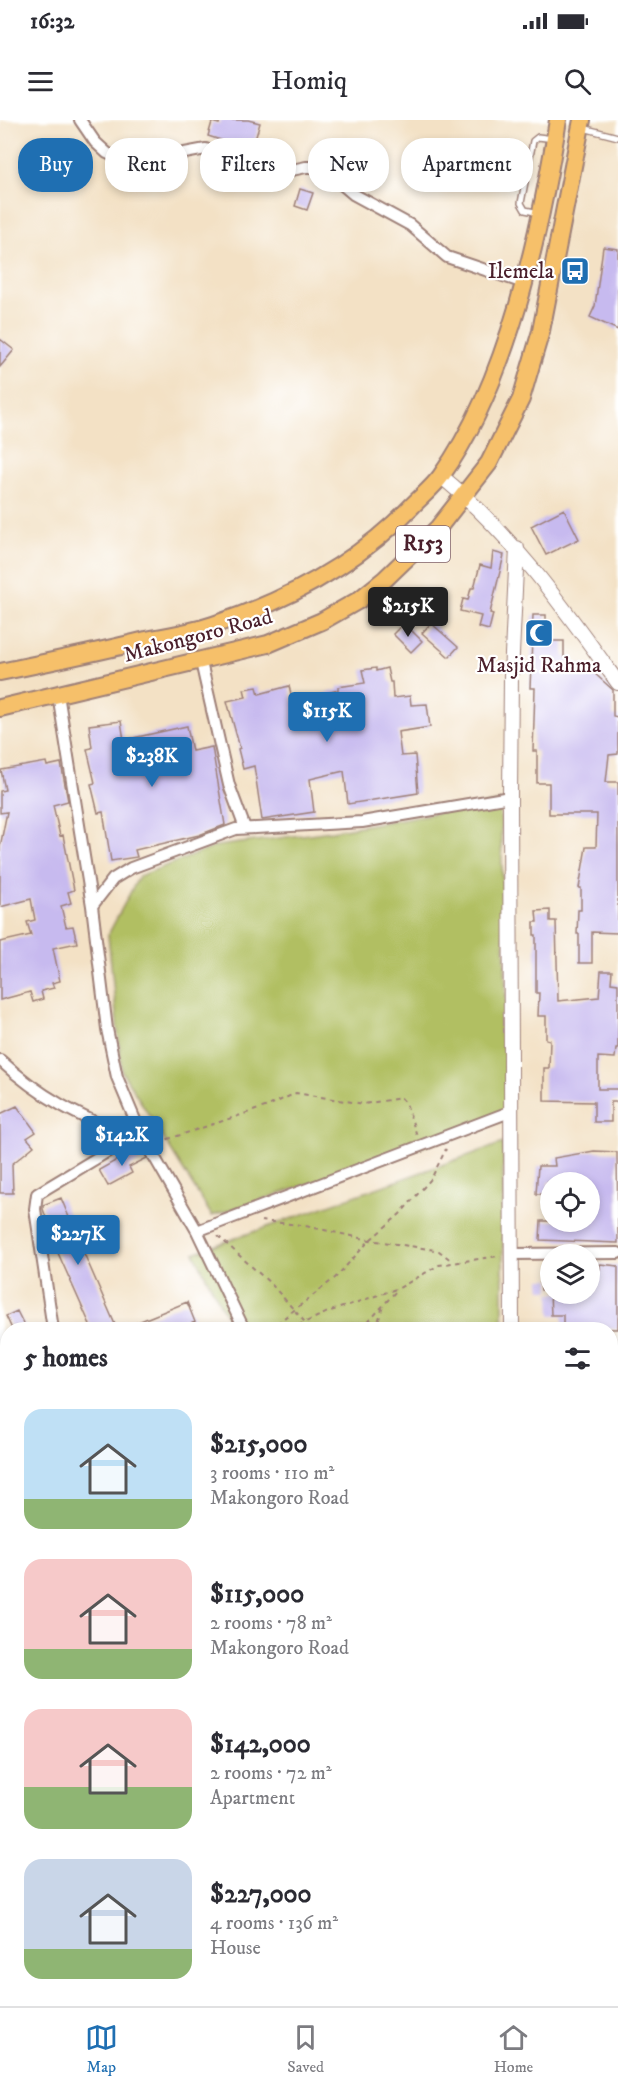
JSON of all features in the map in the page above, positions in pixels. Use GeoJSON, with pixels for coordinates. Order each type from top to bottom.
{"type":"FeatureCollection","features":[{"type":"Feature","properties":{"kind":"main road","name":"Makongoro Road"},"geometry":{"type":"LineString","coordinates":[[0,672],[211,626],[282,598],[346,563],[399,520],[441,476],[476,417],[524,284],[541,213],[558,120]]}},
{"type":"Feature","properties":{"kind":"main road","name":"Makongoro Road"},"geometry":{"type":"LineString","coordinates":[[0,708],[201,662],[268,644],[322,621],[359,600],[409,558],[465,496],[489,463],[507,430],[534,361],[582,124]]}},
{"type":"Feature","properties":{"kind":"street"},"geometry":{"type":"LineString","coordinates":[[80,120],[95,142],[107,153],[132,165],[143,167],[174,155],[207,149],[263,176],[316,167],[326,171],[352,194],[410,225],[447,257],[524,284]]}},
{"type":"Feature","properties":{"kind":"street"},"geometry":{"type":"LineString","coordinates":[[441,476],[465,496],[517,548],[618,683]]}},
{"type":"Feature","properties":{"kind":"street"},"geometry":{"type":"LineString","coordinates":[[512,1322],[510,797],[511,675],[517,548]]}},
{"type":"Feature","properties":{"kind":"street"},"geometry":{"type":"LineString","coordinates":[[201,662],[230,785],[245,828]]}},
{"type":"Feature","properties":{"kind":"street"},"geometry":{"type":"LineString","coordinates":[[58,694],[92,906],[112,1062],[140,1132],[197,1231],[241,1322]]}},
{"type":"Feature","properties":{"kind":"street"},"geometry":{"type":"LineString","coordinates":[[92,906],[114,879],[131,868],[245,828],[362,822],[510,797]]}},
{"type":"Feature","properties":{"kind":"street"},"geometry":{"type":"LineString","coordinates":[[0,1060],[33,1089],[54,1103],[130,1137]]}},
{"type":"Feature","properties":{"kind":"street"},"geometry":{"type":"LineString","coordinates":[[197,1231],[512,1111]]}},
{"type":"Feature","properties":{"kind":"street"},"geometry":{"type":"LineString","coordinates":[[52,1322],[40,1255],[35,1209],[36,1196],[47,1186],[140,1132]]}},
{"type":"Feature","properties":{"kind":"street"},"geometry":{"type":"LineString","coordinates":[[511,1254],[618,1253]]}},
{"type":"Feature","properties":{"kind":"lane"},"geometry":{"type":"LineString","coordinates":[[582,124],[618,137]]}},
{"type":"Feature","properties":{"kind":"path"},"geometry":{"type":"LineString","coordinates":[[149,1146],[268,1106],[289,1095],[301,1093],[364,1104],[394,1097],[402,1098],[421,1147]]}},
{"type":"Feature","properties":{"kind":"path"},"geometry":{"type":"LineString","coordinates":[[278,1322],[335,1278],[370,1240],[421,1192],[436,1170],[442,1153],[449,1147]]}},
{"type":"Feature","properties":{"kind":"path"},"geometry":{"type":"LineString","coordinates":[[258,1221],[301,1225],[370,1240],[429,1248],[439,1251],[452,1261]]}},
{"type":"Feature","properties":{"kind":"path"},"geometry":{"type":"LineString","coordinates":[[207,1226],[293,1308],[304,1322],[399,1288],[423,1273],[452,1261],[511,1254]]}},
{"type":"Feature","properties":{"kind":"path"},"geometry":{"type":"LineString","coordinates":[[368,1322],[399,1288]]}},
{"type":"Feature","properties":{"kind":"path"},"geometry":{"type":"LineString","coordinates":[[378,1322],[383,1305]]}},
{"type":"Feature","properties":{"kind":"green space"},"geometry":{"type":"Polygon","coordinates":[[[500,802],[510,1118],[212,1216],[122,1072],[108,935],[139,876],[217,846],[332,831],[500,802]]]}},
{"type":"Feature","properties":{"kind":"green space"},"geometry":{"type":"Polygon","coordinates":[[[503,1143],[503,1322],[229,1322],[194,1253],[503,1143]]]}},
{"type":"Feature","properties":{"kind":"building"},"geometry":{"type":"Polygon","coordinates":[[[220,120],[248,120],[260,123],[256,138],[208,136],[212,122],[219,124],[220,120]]]}},
{"type":"Feature","properties":{"kind":"building"},"geometry":{"type":"Polygon","coordinates":[[[300,189],[313,193],[307,210],[295,206],[300,189]]]}},
{"type":"Feature","properties":{"kind":"building"},"geometry":{"type":"Polygon","coordinates":[[[603,247],[618,249],[618,330],[590,317],[595,306],[603,247]]]}},
{"type":"Feature","properties":{"kind":"building"},"geometry":{"type":"Polygon","coordinates":[[[0,339],[14,350],[0,367],[0,339]]]}},
{"type":"Feature","properties":{"kind":"building"},"geometry":{"type":"Polygon","coordinates":[[[564,509],[579,539],[546,555],[531,526],[564,509]]]}},
{"type":"Feature","properties":{"kind":"building"},"geometry":{"type":"Polygon","coordinates":[[[493,552],[504,555],[490,613],[493,614],[489,630],[478,627],[481,616],[460,611],[463,599],[468,600],[471,588],[474,588],[480,565],[491,568],[493,552]]]}},
{"type":"Feature","properties":{"kind":"building"},"geometry":{"type":"Polygon","coordinates":[[[533,615],[546,615],[546,641],[564,641],[564,657],[568,657],[568,662],[594,667],[593,672],[613,690],[613,716],[618,717],[618,754],[609,755],[606,782],[618,782],[618,933],[592,932],[592,963],[579,963],[579,934],[577,934],[578,910],[581,910],[581,888],[579,888],[586,847],[596,847],[597,814],[549,814],[549,783],[537,783],[537,751],[533,751],[535,688],[530,688],[533,615]]]}},
{"type":"Feature","properties":{"kind":"building"},"geometry":{"type":"Polygon","coordinates":[[[404,623],[422,641],[411,652],[393,634],[404,623]]]}},
{"type":"Feature","properties":{"kind":"building"},"geometry":{"type":"Polygon","coordinates":[[[431,623],[458,647],[449,657],[422,633],[431,623]]]}},
{"type":"Feature","properties":{"kind":"building"},"geometry":{"type":"Polygon","coordinates":[[[376,668],[376,671],[387,668],[390,682],[392,682],[393,698],[410,696],[411,705],[427,704],[430,727],[398,732],[401,756],[415,755],[418,793],[348,804],[344,771],[310,779],[314,812],[262,820],[254,766],[243,769],[238,749],[240,748],[227,701],[246,697],[244,689],[257,687],[259,694],[289,686],[293,702],[338,690],[338,687],[365,683],[362,670],[376,668]]]}},
{"type":"Feature","properties":{"kind":"building"},"geometry":{"type":"Polygon","coordinates":[[[121,721],[124,740],[187,726],[192,751],[212,747],[225,825],[199,835],[135,850],[137,857],[111,861],[103,812],[98,813],[91,784],[95,783],[87,749],[92,748],[89,725],[121,721]]]}},
{"type":"Feature","properties":{"kind":"building"},"geometry":{"type":"Polygon","coordinates":[[[46,762],[47,766],[61,763],[68,801],[53,805],[60,836],[63,835],[74,890],[68,892],[71,903],[61,906],[66,927],[73,926],[77,943],[53,948],[60,981],[52,983],[54,988],[41,991],[43,999],[33,1002],[30,992],[0,1000],[0,942],[31,935],[27,922],[35,920],[31,899],[0,907],[0,847],[7,812],[0,813],[0,791],[5,790],[1,770],[46,762]]]}},
{"type":"Feature","properties":{"kind":"building"},"geometry":{"type":"Polygon","coordinates":[[[550,910],[550,921],[556,921],[558,1001],[599,997],[601,971],[612,971],[611,983],[618,984],[618,1048],[616,1048],[615,1058],[598,1057],[598,1089],[618,1089],[618,1102],[611,1102],[611,1122],[594,1122],[594,1102],[544,1101],[544,1068],[549,1068],[550,1040],[546,1039],[546,1016],[538,1016],[539,993],[536,993],[534,922],[537,922],[536,911],[550,910]]]}},
{"type":"Feature","properties":{"kind":"building"},"geometry":{"type":"Polygon","coordinates":[[[17,1106],[36,1132],[27,1138],[34,1146],[12,1164],[13,1193],[0,1193],[0,1114],[17,1106]]]}},
{"type":"Feature","properties":{"kind":"building"},"geometry":{"type":"Polygon","coordinates":[[[140,1147],[147,1158],[129,1167],[132,1173],[108,1186],[99,1170],[140,1147]]]}},
{"type":"Feature","properties":{"kind":"building"},"geometry":{"type":"Polygon","coordinates":[[[594,1151],[617,1152],[618,1243],[540,1240],[540,1232],[600,1232],[600,1172],[540,1172],[540,1194],[536,1194],[538,1166],[555,1166],[554,1158],[594,1151]]]}},
{"type":"Feature","properties":{"kind":"building"},"geometry":{"type":"Polygon","coordinates":[[[61,1198],[114,1322],[89,1322],[58,1253],[43,1205],[61,1198]]]}},
{"type":"Feature","properties":{"kind":"building"},"geometry":{"type":"Polygon","coordinates":[[[600,1264],[618,1266],[618,1322],[563,1322],[563,1315],[551,1315],[550,1304],[600,1304],[600,1264]]]}},
{"type":"Feature","properties":{"kind":"building"},"geometry":{"type":"Polygon","coordinates":[[[187,1302],[195,1322],[138,1322],[187,1302]]]}},
{"type":"Feature","properties":{"kind":"building"},"geometry":{"type":"Polygon","coordinates":[[[17,1311],[22,1322],[9,1322],[6,1316],[17,1311]]]}},
{"type":"Feature","properties":{"kind":"place","name":"Ilemela"},"geometry":{"type":"Point","coordinates":[575,271]}},
{"type":"Feature","properties":{"kind":"place","name":"Masjid Rahma"},"geometry":{"type":"Point","coordinates":[539,633]}}]}
